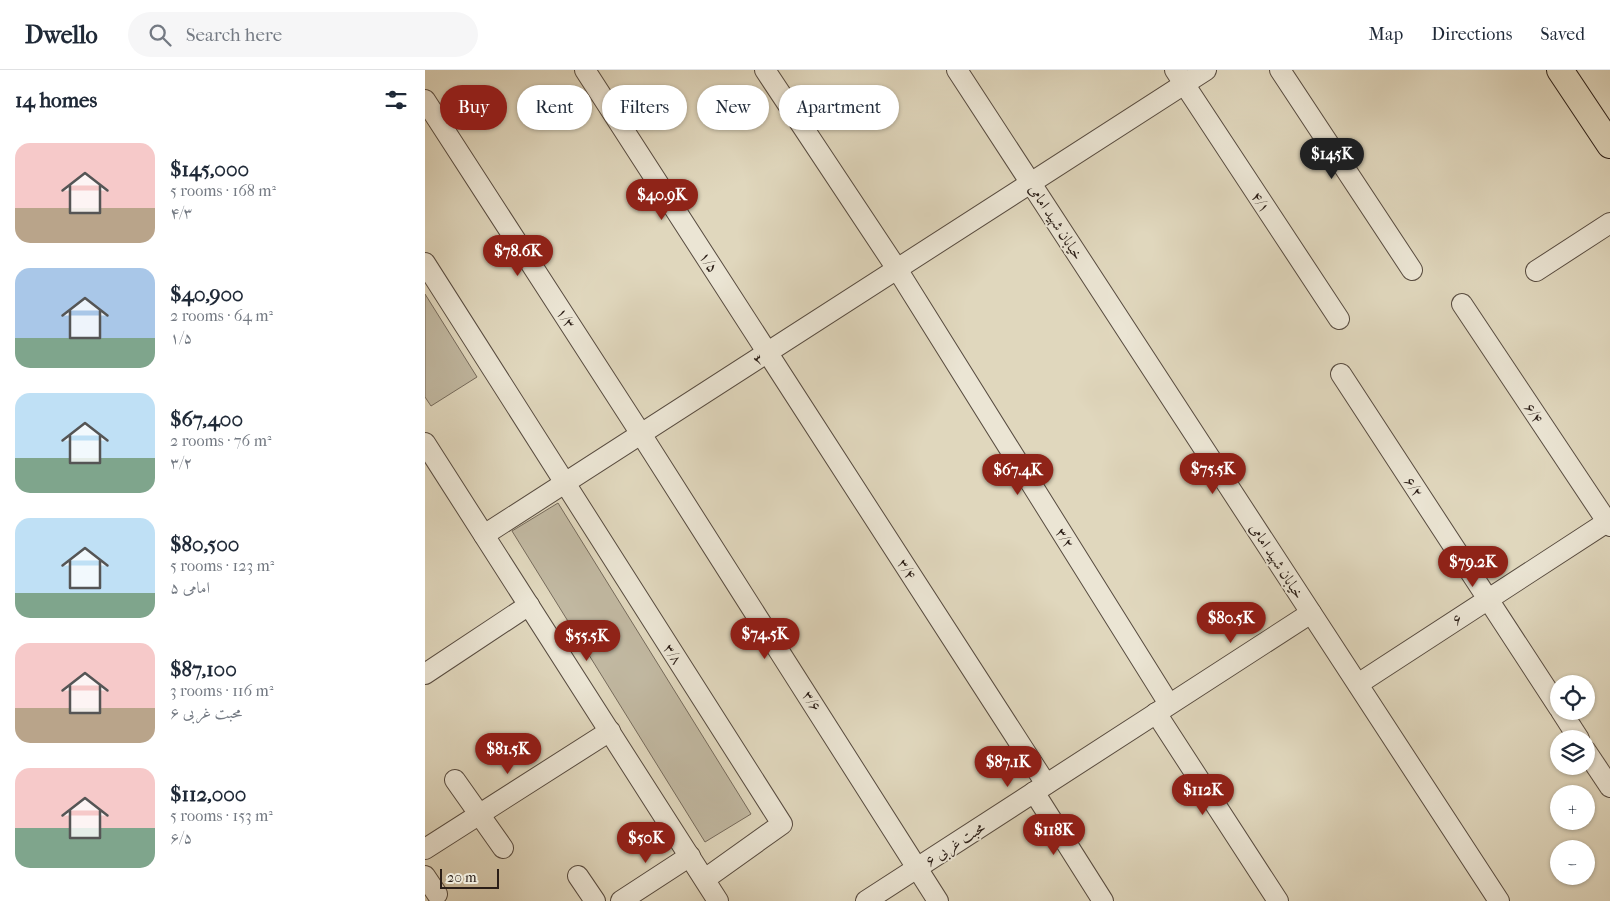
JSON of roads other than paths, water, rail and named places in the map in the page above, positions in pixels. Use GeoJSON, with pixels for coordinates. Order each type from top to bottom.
{"type":"FeatureCollection","features":[{"type":"Feature","properties":{"kind":"main road"},"geometry":{"type":"LineString","coordinates":[[1560,70],[1610,144]]}},
{"type":"Feature","properties":{"kind":"street","name":"۱/۵"},"geometry":{"type":"LineString","coordinates":[[585,70],[767,353]]}},
{"type":"Feature","properties":{"kind":"street","name":"۳/۲"},"geometry":{"type":"LineString","coordinates":[[765,70],[897,270],[1278,901]]}},
{"type":"Feature","properties":{"kind":"street","name":"خیابان شهید امامی"},"geometry":{"type":"LineString","coordinates":[[957,70],[1499,901]]}},
{"type":"Feature","properties":{"kind":"street","name":"۳"},"geometry":{"type":"LineString","coordinates":[[484,535],[1031,183],[1179,77],[1206,70]]}},
{"type":"Feature","properties":{"kind":"street"},"geometry":{"type":"LineString","coordinates":[[1280,70],[1412,270]]}},
{"type":"Feature","properties":{"kind":"street","name":"۴/۱"},"geometry":{"type":"LineString","coordinates":[[1179,77],[1339,319]]}},
{"type":"Feature","properties":{"kind":"street","name":"۱/۳"},"geometry":{"type":"LineString","coordinates":[[425,100],[641,434]]}},
{"type":"Feature","properties":{"kind":"street"},"geometry":{"type":"LineString","coordinates":[[1536,271],[1610,223]]}},
{"type":"Feature","properties":{"kind":"street","name":"۳/۸"},"geometry":{"type":"LineString","coordinates":[[425,263],[782,824],[705,880]]}},
{"type":"Feature","properties":{"kind":"street","name":"۶/۴"},"geometry":{"type":"LineString","coordinates":[[1462,304],[1609,524]]}},
{"type":"Feature","properties":{"kind":"street","name":"۳/۴"},"geometry":{"type":"LineString","coordinates":[[767,353],[1040,788],[1103,901]]}},
{"type":"Feature","properties":{"kind":"street","name":"۶/۲"},"geometry":{"type":"LineString","coordinates":[[1341,374],[1550,695]]}},
{"type":"Feature","properties":{"kind":"street","name":"۳/۶"},"geometry":{"type":"LineString","coordinates":[[641,434],[938,901]]}},
{"type":"Feature","properties":{"kind":"street"},"geometry":{"type":"LineString","coordinates":[[425,443],[719,901]]}},
{"type":"Feature","properties":{"kind":"street","name":"۶"},"geometry":{"type":"LineString","coordinates":[[1357,684],[1609,524]]}},
{"type":"Feature","properties":{"kind":"street"},"geometry":{"type":"LineString","coordinates":[[425,674],[529,605]]}},
{"type":"Feature","properties":{"kind":"street","name":"محبت غربی ۶"},"geometry":{"type":"LineString","coordinates":[[866,901],[1311,613]]}},
{"type":"Feature","properties":{"kind":"street"},"geometry":{"type":"LineString","coordinates":[[425,848],[610,731]]}},
{"type":"Feature","properties":{"kind":"street"},"geometry":{"type":"LineString","coordinates":[[1595,764],[1610,787]]}},
{"type":"Feature","properties":{"kind":"street"},"geometry":{"type":"LineString","coordinates":[[455,780],[503,848]]}},
{"type":"Feature","properties":{"kind":"street"},"geometry":{"type":"LineString","coordinates":[[621,901],[690,856]]}},
{"type":"Feature","properties":{"kind":"street"},"geometry":{"type":"LineString","coordinates":[[425,876],[437,894]]}},
{"type":"Feature","properties":{"kind":"street"},"geometry":{"type":"LineString","coordinates":[[578,876],[595,901]]}}]}
